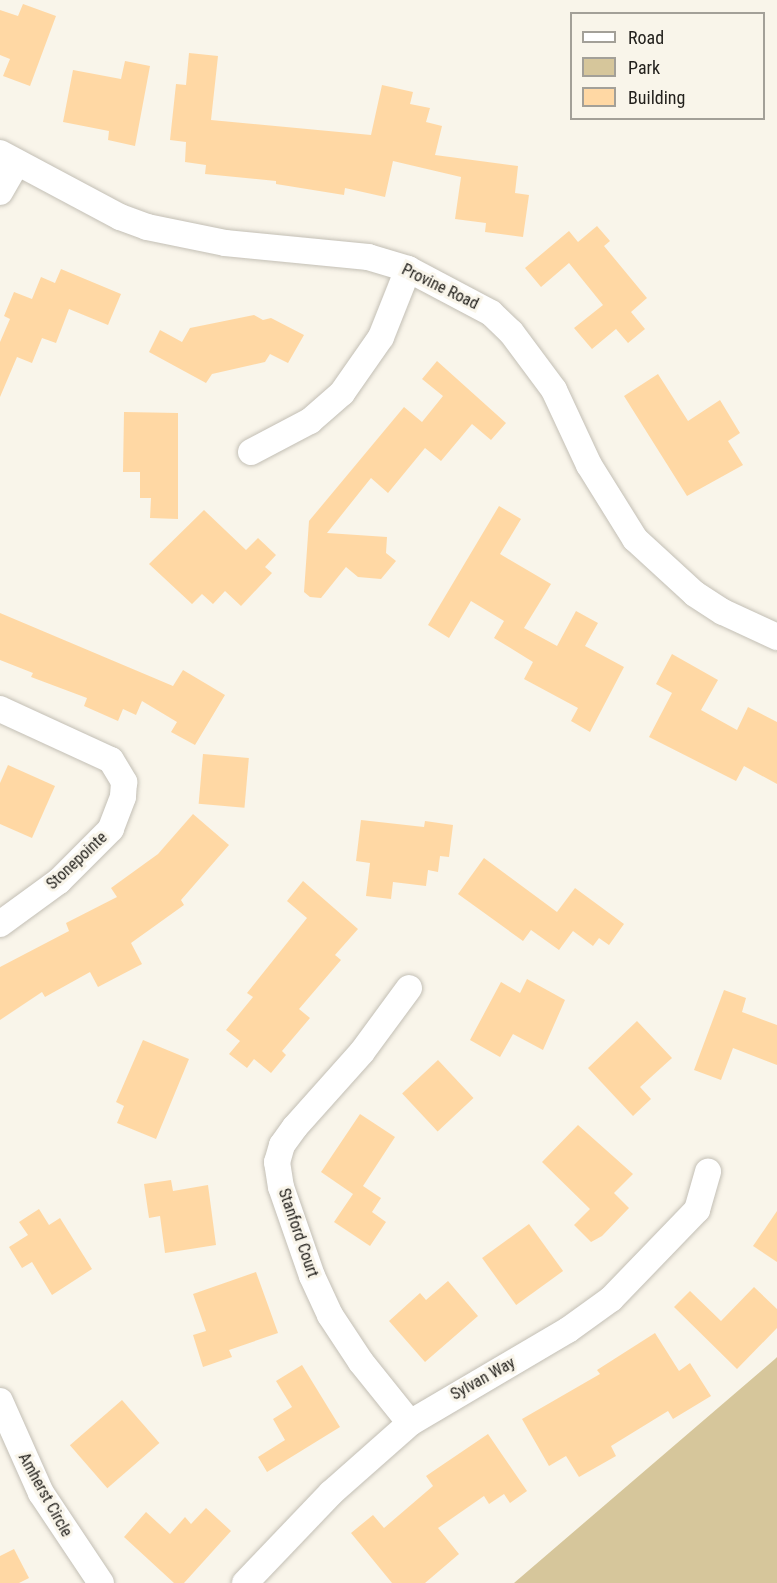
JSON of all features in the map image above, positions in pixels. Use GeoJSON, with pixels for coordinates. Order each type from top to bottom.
{"type":"FeatureCollection","features":[{"type":"Feature","properties":{"kind":"street"},"geometry":{"type":"LineString","coordinates":[[0,192],[9,158]]}},
{"type":"Feature","properties":{"kind":"street","name":"Provine Road"},"geometry":{"type":"LineString","coordinates":[[9,158],[120,217],[147,227],[225,243],[328,250],[408,269],[454,290],[491,313],[511,332],[554,390],[613,507],[635,539],[668,573],[723,612],[777,637]]}},
{"type":"Feature","properties":{"kind":"street"},"geometry":{"type":"LineString","coordinates":[[251,452],[310,421],[342,393],[381,337],[408,269]]}},
{"type":"Feature","properties":{"kind":"street","name":"Stonepointe"},"geometry":{"type":"LineString","coordinates":[[0,709],[111,760],[124,782],[123,798],[111,829],[59,880],[0,924]]}},
{"type":"Feature","properties":{"kind":"street","name":"Stanford Court"},"geometry":{"type":"LineString","coordinates":[[409,988],[362,1052],[295,1127],[282,1145],[277,1162],[281,1187],[312,1276],[330,1315],[361,1362],[410,1423]]}},
{"type":"Feature","properties":{"kind":"street","name":"Sylvan Way"},"geometry":{"type":"LineString","coordinates":[[245,1583],[331,1492],[410,1423],[568,1330],[611,1299],[697,1210],[708,1172]]}},
{"type":"Feature","properties":{"kind":"street","name":"Amherst Circle"},"geometry":{"type":"LineString","coordinates":[[0,1401],[41,1493],[101,1583]]}},
{"type":"Feature","properties":{"kind":"green space"},"geometry":{"type":"Polygon","coordinates":[[[777,1357],[777,1583],[514,1583],[775,1359],[777,1357]]]}},
{"type":"Feature","properties":{"kind":"building"},"geometry":{"type":"Polygon","coordinates":[[[23,4],[56,16],[30,86],[3,76],[10,59],[0,55],[0,10],[18,16],[23,4]]]}},
{"type":"Feature","properties":{"kind":"building"},"geometry":{"type":"Polygon","coordinates":[[[189,53],[218,56],[211,120],[371,135],[382,85],[413,92],[410,104],[430,108],[426,122],[442,126],[435,155],[518,166],[515,193],[529,195],[523,237],[485,232],[486,223],[455,219],[461,177],[393,161],[385,197],[345,188],[344,195],[276,184],[276,181],[205,174],[206,165],[185,162],[186,142],[170,140],[176,84],[186,85],[189,53]]]}},
{"type":"Feature","properties":{"kind":"building"},"geometry":{"type":"Polygon","coordinates":[[[125,61],[150,66],[135,146],[108,140],[109,131],[63,122],[73,70],[121,79],[125,61]]]}},
{"type":"Feature","properties":{"kind":"building"},"geometry":{"type":"Polygon","coordinates":[[[597,226],[610,241],[604,246],[647,298],[631,312],[645,329],[628,343],[616,329],[592,349],[574,328],[603,305],[569,263],[541,287],[525,268],[569,231],[578,242],[597,226]]]}},
{"type":"Feature","properties":{"kind":"building"},"geometry":{"type":"Polygon","coordinates":[[[61,269],[121,294],[108,325],[69,309],[56,343],[42,338],[32,363],[17,357],[0,397],[0,342],[10,319],[4,316],[14,292],[32,299],[41,277],[55,283],[61,269]]]}},
{"type":"Feature","properties":{"kind":"building"},"geometry":{"type":"Polygon","coordinates":[[[254,315],[263,320],[271,318],[304,335],[288,363],[270,354],[265,362],[212,374],[206,383],[149,352],[160,330],[182,342],[190,328],[254,315]]]}},
{"type":"Feature","properties":{"kind":"building"},"geometry":{"type":"Polygon","coordinates":[[[437,361],[506,423],[491,440],[472,424],[441,461],[425,448],[388,493],[371,478],[327,533],[387,537],[386,553],[396,561],[381,579],[358,577],[346,567],[321,598],[310,597],[304,592],[309,521],[404,407],[422,422],[443,396],[422,379],[437,361]]]}},
{"type":"Feature","properties":{"kind":"building"},"geometry":{"type":"Polygon","coordinates":[[[658,374],[688,421],[720,400],[740,433],[728,441],[743,465],[687,496],[624,396],[658,374]]]}},
{"type":"Feature","properties":{"kind":"building"},"geometry":{"type":"Polygon","coordinates":[[[124,412],[178,413],[178,519],[150,518],[151,498],[140,498],[140,472],[123,472],[124,412]]]}},
{"type":"Feature","properties":{"kind":"building"},"geometry":{"type":"Polygon","coordinates":[[[499,506],[521,519],[500,554],[551,584],[524,628],[557,646],[576,611],[598,623],[585,646],[624,667],[590,732],[571,721],[578,708],[524,679],[533,662],[494,638],[504,621],[471,601],[449,638],[428,625],[499,506]]]}},
{"type":"Feature","properties":{"kind":"building"},"geometry":{"type":"Polygon","coordinates":[[[204,510],[246,550],[258,538],[276,555],[265,567],[272,573],[241,606],[225,591],[213,604],[202,594],[192,604],[149,564],[204,510]]]}},
{"type":"Feature","properties":{"kind":"building"},"geometry":{"type":"Polygon","coordinates":[[[0,613],[173,686],[183,670],[225,695],[195,745],[171,732],[177,722],[142,701],[136,715],[123,709],[118,721],[84,706],[87,698],[31,677],[33,673],[0,660],[0,613]]]}},
{"type":"Feature","properties":{"kind":"building"},"geometry":{"type":"Polygon","coordinates":[[[672,654],[718,680],[701,710],[737,730],[748,707],[777,722],[777,784],[744,766],[736,781],[649,737],[672,693],[656,684],[672,654]]]}},
{"type":"Feature","properties":{"kind":"building"},"geometry":{"type":"Polygon","coordinates":[[[203,754],[249,758],[244,808],[199,804],[203,754]]]}},
{"type":"Feature","properties":{"kind":"building"},"geometry":{"type":"Polygon","coordinates":[[[8,765],[55,786],[32,838],[0,824],[0,783],[8,765]]]}},
{"type":"Feature","properties":{"kind":"building"},"geometry":{"type":"Polygon","coordinates":[[[193,814],[229,845],[181,900],[184,905],[131,943],[142,964],[98,987],[90,972],[45,997],[42,992],[0,1020],[0,967],[69,931],[66,923],[117,897],[111,888],[158,854],[193,814]]]}},
{"type":"Feature","properties":{"kind":"building"},"geometry":{"type":"Polygon","coordinates":[[[361,820],[424,827],[425,821],[453,825],[449,857],[440,856],[438,872],[428,870],[426,886],[393,882],[391,899],[366,896],[370,863],[356,861],[361,820]]]}},
{"type":"Feature","properties":{"kind":"building"},"geometry":{"type":"Polygon","coordinates":[[[484,858],[557,912],[575,888],[624,924],[609,945],[599,938],[593,946],[573,931],[559,950],[531,930],[523,941],[458,894],[484,858]]]}},
{"type":"Feature","properties":{"kind":"building"},"geometry":{"type":"Polygon","coordinates":[[[303,881],[358,929],[335,955],[341,960],[299,1009],[310,1018],[282,1051],[286,1055],[271,1073],[254,1059],[247,1068],[229,1054],[240,1041],[226,1030],[253,997],[247,993],[307,918],[287,901],[303,881]]]}},
{"type":"Feature","properties":{"kind":"building"},"geometry":{"type":"Polygon","coordinates":[[[527,979],[565,1000],[543,1050],[513,1034],[500,1057],[470,1040],[501,982],[520,993],[527,979]]]}},
{"type":"Feature","properties":{"kind":"building"},"geometry":{"type":"Polygon","coordinates":[[[724,990],[746,998],[742,1012],[777,1025],[777,1065],[733,1048],[721,1080],[694,1070],[724,990]]]}},
{"type":"Feature","properties":{"kind":"building"},"geometry":{"type":"Polygon","coordinates":[[[637,1021],[672,1058],[640,1087],[651,1099],[633,1116],[588,1068],[637,1021]]]}},
{"type":"Feature","properties":{"kind":"building"},"geometry":{"type":"Polygon","coordinates":[[[143,1040],[189,1059],[156,1139],[117,1123],[124,1106],[116,1102],[143,1040]]]}},
{"type":"Feature","properties":{"kind":"building"},"geometry":{"type":"Polygon","coordinates":[[[438,1060],[473,1098],[438,1131],[402,1093],[438,1060]]]}},
{"type":"Feature","properties":{"kind":"building"},"geometry":{"type":"Polygon","coordinates":[[[360,1114],[395,1137],[363,1186],[381,1198],[372,1212],[386,1222],[370,1246],[334,1222],[353,1194],[321,1172],[360,1114]]]}},
{"type":"Feature","properties":{"kind":"building"},"geometry":{"type":"Polygon","coordinates":[[[578,1125],[633,1174],[614,1193],[629,1208],[602,1236],[591,1242],[574,1225],[590,1209],[542,1162],[578,1125]]]}},
{"type":"Feature","properties":{"kind":"building"},"geometry":{"type":"Polygon","coordinates":[[[171,1180],[173,1191],[208,1185],[216,1245],[165,1253],[160,1216],[149,1218],[144,1184],[171,1180]]]}},
{"type":"Feature","properties":{"kind":"building"},"geometry":{"type":"Polygon","coordinates":[[[39,1209],[49,1225],[60,1218],[92,1269],[52,1295],[32,1262],[22,1268],[9,1247],[28,1235],[19,1222],[39,1209]]]}},
{"type":"Feature","properties":{"kind":"building"},"geometry":{"type":"Polygon","coordinates":[[[777,1211],[777,1262],[753,1246],[777,1211]]]}},
{"type":"Feature","properties":{"kind":"building"},"geometry":{"type":"Polygon","coordinates":[[[529,1224],[563,1271],[516,1305],[482,1258],[529,1224]]]}},
{"type":"Feature","properties":{"kind":"building"},"geometry":{"type":"Polygon","coordinates":[[[256,1272],[278,1333],[229,1350],[232,1357],[203,1367],[193,1335],[206,1331],[193,1294],[256,1272]]]}},
{"type":"Feature","properties":{"kind":"building"},"geometry":{"type":"Polygon","coordinates":[[[448,1281],[478,1316],[425,1362],[389,1321],[420,1293],[426,1300],[448,1281]]]}},
{"type":"Feature","properties":{"kind":"building"},"geometry":{"type":"Polygon","coordinates":[[[754,1287],[777,1309],[777,1328],[737,1369],[674,1307],[690,1291],[721,1321],[754,1287]]]}},
{"type":"Feature","properties":{"kind":"building"},"geometry":{"type":"Polygon","coordinates":[[[655,1333],[679,1371],[690,1363],[711,1396],[673,1419],[668,1411],[611,1446],[616,1456],[579,1477],[566,1456],[549,1466],[522,1419],[600,1374],[597,1370],[655,1333]]]}},
{"type":"Feature","properties":{"kind":"building"},"geometry":{"type":"Polygon","coordinates":[[[302,1365],[340,1427],[267,1472],[258,1457],[285,1440],[273,1419],[292,1407],[276,1381],[302,1365]]]}},
{"type":"Feature","properties":{"kind":"building"},"geometry":{"type":"Polygon","coordinates":[[[122,1400],[159,1443],[107,1488],[70,1445],[122,1400]]]}},
{"type":"Feature","properties":{"kind":"building"},"geometry":{"type":"Polygon","coordinates":[[[488,1434],[527,1491],[510,1503],[504,1494],[489,1504],[484,1496],[438,1528],[459,1554],[425,1583],[392,1583],[351,1533],[373,1515],[384,1528],[433,1486],[426,1476],[488,1434]]]}},
{"type":"Feature","properties":{"kind":"building"},"geometry":{"type":"Polygon","coordinates":[[[206,1508],[231,1531],[184,1583],[174,1583],[124,1537],[146,1512],[170,1534],[185,1517],[191,1524],[206,1508]]]}},
{"type":"Feature","properties":{"kind":"building"},"geometry":{"type":"Polygon","coordinates":[[[14,1549],[29,1578],[19,1583],[0,1583],[0,1556],[14,1549]]]}}]}
